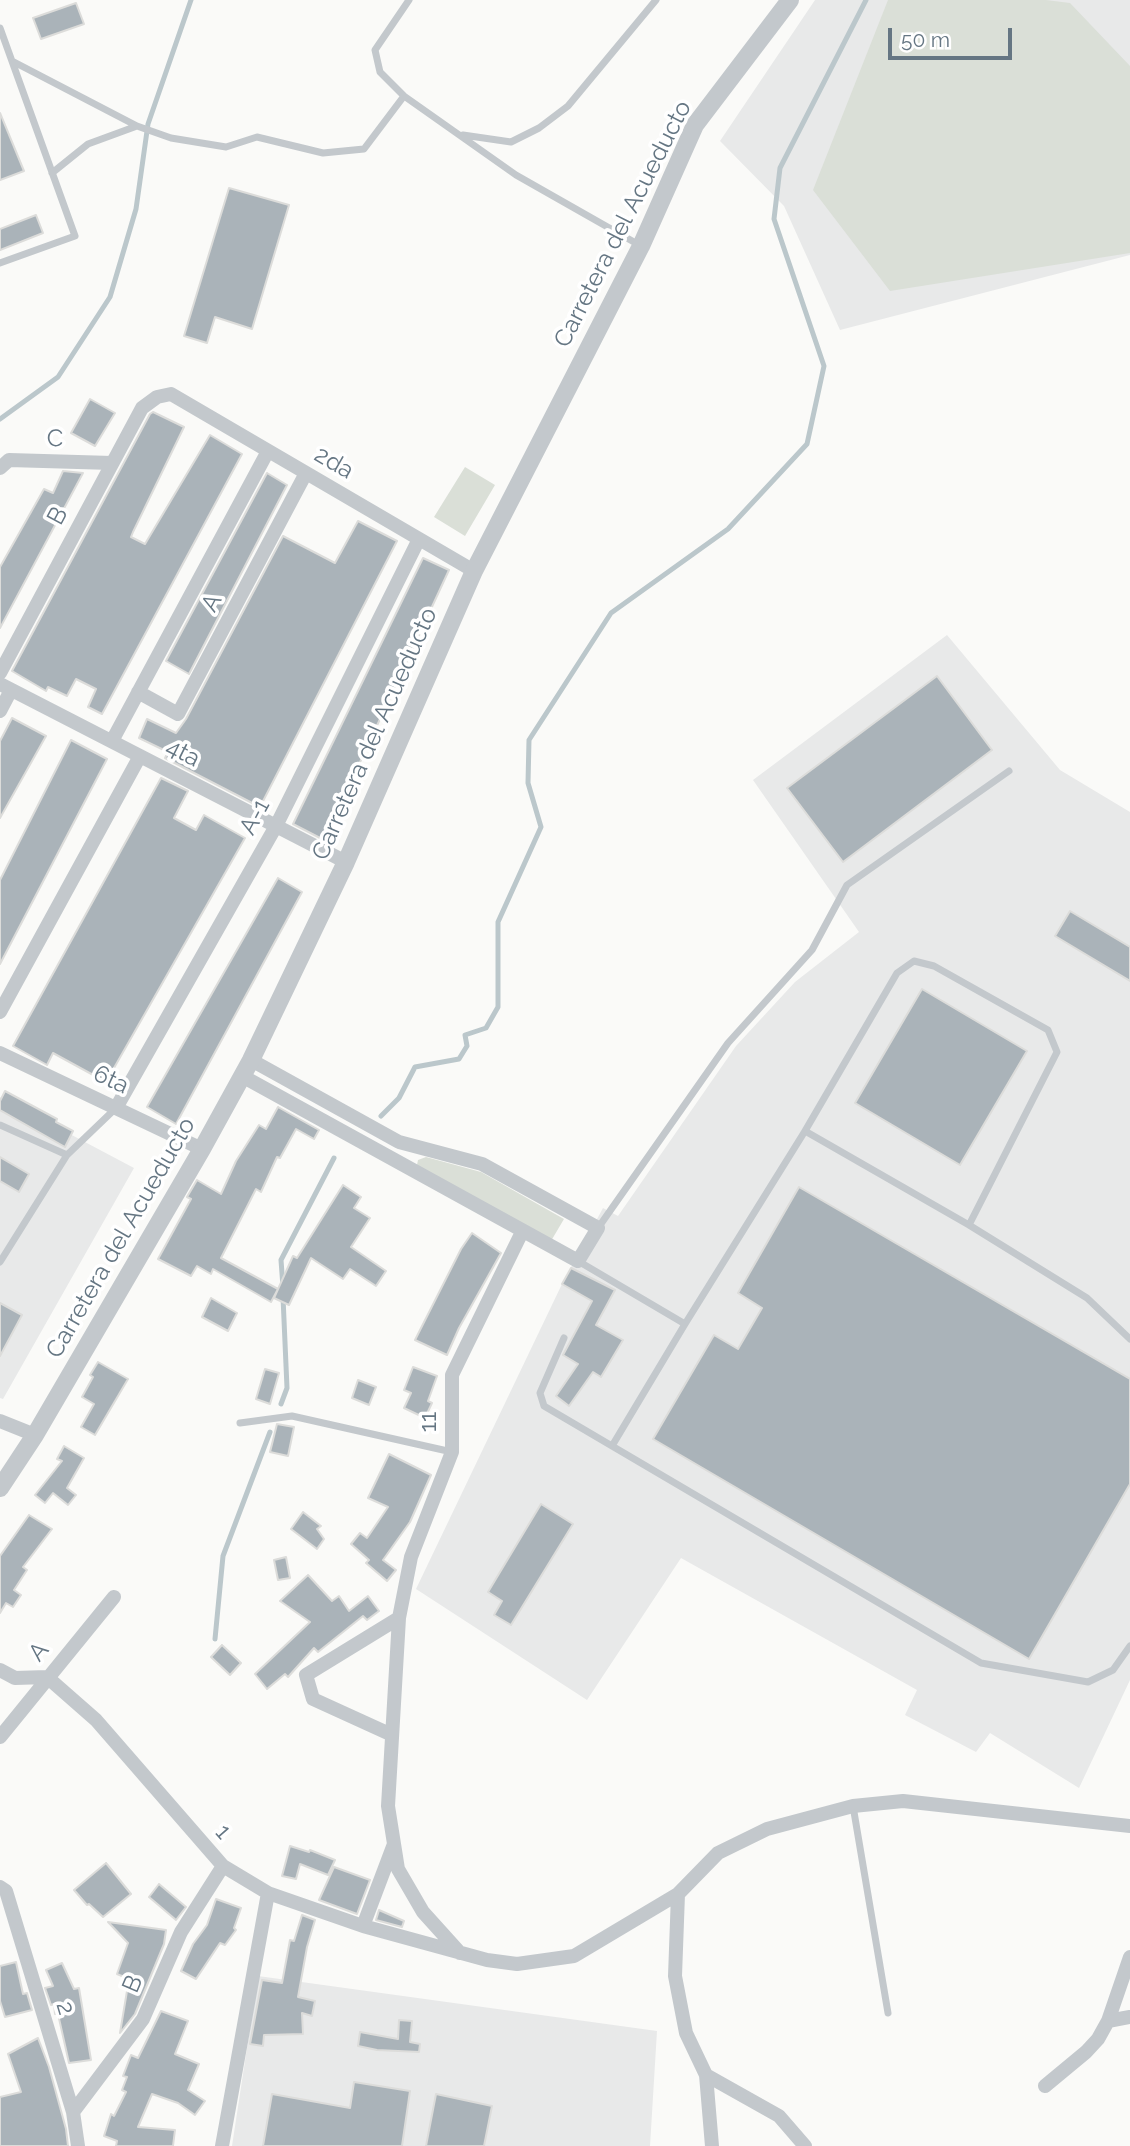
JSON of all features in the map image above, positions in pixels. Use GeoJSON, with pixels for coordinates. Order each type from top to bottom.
{"type":"FeatureCollection","features":[{"type":"Feature","properties":{"kind":"street","name":"Carretera del Acueducto"},"geometry":{"type":"LineString","coordinates":[[0,1488],[35,1434],[202,1149],[246,1068],[346,862],[474,571],[641,246],[695,125],[790,0]]}},
{"type":"Feature","properties":{"kind":"street","name":"2da"},"geometry":{"type":"LineString","coordinates":[[170,394],[474,571]]}},
{"type":"Feature","properties":{"kind":"street","name":"B"},"geometry":{"type":"LineString","coordinates":[[0,673],[142,408],[157,397],[170,394]]}},
{"type":"Feature","properties":{"kind":"street","name":"A"},"geometry":{"type":"LineString","coordinates":[[112,741],[268,451]]}},
{"type":"Feature","properties":{"kind":"street","name":"C"},"geometry":{"type":"LineString","coordinates":[[0,468],[9,460],[112,463]]}},
{"type":"Feature","properties":{"kind":"street","name":"A"},"geometry":{"type":"LineString","coordinates":[[138,692],[178,714],[306,473]]}},
{"type":"Feature","properties":{"kind":"street","name":"A-1"},"geometry":{"type":"LineString","coordinates":[[116,1108],[276,826],[419,539]]}},
{"type":"Feature","properties":{"kind":"street","name":"4ta"},"geometry":{"type":"LineString","coordinates":[[6,687],[346,862]]}},
{"type":"Feature","properties":{"kind":"street"},"geometry":{"type":"LineString","coordinates":[[0,711],[6,687]]}},
{"type":"Feature","properties":{"kind":"street"},"geometry":{"type":"LineString","coordinates":[[0,1013],[140,756]]}},
{"type":"Feature","properties":{"kind":"street","name":"6ta"},"geometry":{"type":"LineString","coordinates":[[0,1053],[202,1149]]}},
{"type":"Feature","properties":{"kind":"street"},"geometry":{"type":"LineString","coordinates":[[246,1068],[399,1142],[482,1164],[598,1228],[578,1261],[522,1232],[246,1068]]}},
{"type":"Feature","properties":{"kind":"street","name":"11"},"geometry":{"type":"LineString","coordinates":[[462,1955],[423,1912],[398,1869],[388,1806],[399,1618],[411,1557],[452,1452],[452,1375],[522,1232]]}},
{"type":"Feature","properties":{"kind":"street"},"geometry":{"type":"LineString","coordinates":[[0,1421],[35,1434]]}},
{"type":"Feature","properties":{"kind":"street","name":"A"},"geometry":{"type":"LineString","coordinates":[[0,1737],[114,1597]]}},
{"type":"Feature","properties":{"kind":"street"},"geometry":{"type":"LineString","coordinates":[[392,1735],[313,1699],[306,1675],[399,1618]]}},
{"type":"Feature","properties":{"kind":"street"},"geometry":{"type":"LineString","coordinates":[[0,1670],[15,1678],[47,1677]]}},
{"type":"Feature","properties":{"kind":"street","name":"1"},"geometry":{"type":"LineString","coordinates":[[47,1677],[96,1720],[223,1867],[268,1893],[363,1926],[462,1955],[517,1964],[574,1956],[678,1894],[719,1853],[766,1829],[853,1806],[903,1801],[1130,1826]]}},
{"type":"Feature","properties":{"kind":"street","name":"11"},"geometry":{"type":"LineString","coordinates":[[363,1926],[394,1843]]}},
{"type":"Feature","properties":{"kind":"street","name":"B"},"geometry":{"type":"LineString","coordinates":[[73,2112],[143,2019],[181,1932],[223,1867]]}},
{"type":"Feature","properties":{"kind":"street","name":"2"},"geometry":{"type":"LineString","coordinates":[[0,1886],[6,1891],[73,2112],[78,2146]]}},
{"type":"Feature","properties":{"kind":"street"},"geometry":{"type":"LineString","coordinates":[[222,2146],[268,1893]]}},
{"type":"Feature","properties":{"kind":"street"},"geometry":{"type":"LineString","coordinates":[[678,1894],[675,1976],[686,2033],[706,2075],[712,2146]]}},
{"type":"Feature","properties":{"kind":"street"},"geometry":{"type":"LineString","coordinates":[[1045,2085],[1098,2039],[1108,2021],[1130,1957]]}},
{"type":"Feature","properties":{"kind":"street"},"geometry":{"type":"LineString","coordinates":[[1108,2021],[1130,2017]]}},
{"type":"Feature","properties":{"kind":"street"},"geometry":{"type":"LineString","coordinates":[[706,2075],[779,2116],[805,2146]]}},
{"type":"Feature","properties":{"kind":"lane"},"geometry":{"type":"LineString","coordinates":[[409,0],[375,50],[380,72],[404,96],[516,175],[641,246]]}},
{"type":"Feature","properties":{"kind":"lane"},"geometry":{"type":"LineString","coordinates":[[458,134],[511,142],[539,128],[568,106],[656,0]]}},
{"type":"Feature","properties":{"kind":"lane"},"geometry":{"type":"LineString","coordinates":[[0,28],[75,236],[0,263]]}},
{"type":"Feature","properties":{"kind":"lane"},"geometry":{"type":"LineString","coordinates":[[12,61],[137,126],[171,138],[226,147],[257,137],[323,153],[364,149],[404,96]]}},
{"type":"Feature","properties":{"kind":"lane"},"geometry":{"type":"LineString","coordinates":[[52,173],[88,144],[137,126]]}},
{"type":"Feature","properties":{"kind":"lane"},"geometry":{"type":"LineString","coordinates":[[598,1228],[728,1044],[812,950],[848,885],[1009,771]]}},
{"type":"Feature","properties":{"kind":"lane"},"geometry":{"type":"LineString","coordinates":[[612,1446],[684,1324],[805,1131],[897,973],[914,961],[934,966],[1048,1030],[1057,1052],[969,1225]]}},
{"type":"Feature","properties":{"kind":"lane"},"geometry":{"type":"LineString","coordinates":[[0,1262],[67,1155],[116,1108]]}},
{"type":"Feature","properties":{"kind":"lane"},"geometry":{"type":"LineString","coordinates":[[0,1125],[67,1155]]}},
{"type":"Feature","properties":{"kind":"lane"},"geometry":{"type":"LineString","coordinates":[[805,1131],[969,1225],[1087,1298],[1130,1339]]}},
{"type":"Feature","properties":{"kind":"lane"},"geometry":{"type":"LineString","coordinates":[[578,1261],[684,1324]]}},
{"type":"Feature","properties":{"kind":"lane"},"geometry":{"type":"LineString","coordinates":[[564,1338],[540,1393],[544,1406],[981,1663],[1088,1682],[1113,1670],[1130,1646]]}},
{"type":"Feature","properties":{"kind":"lane"},"geometry":{"type":"LineString","coordinates":[[240,1423],[292,1416],[452,1452]]}},
{"type":"Feature","properties":{"kind":"lane"},"geometry":{"type":"LineString","coordinates":[[853,1806],[888,2013]]}},
{"type":"Feature","properties":{"kind":"shaded area"},"geometry":{"type":"Polygon","coordinates":[[[815,0],[1130,0],[1130,255],[840,330],[784,206],[720,141],[815,0]]]}},
{"type":"Feature","properties":{"kind":"shaded area"},"geometry":{"type":"Polygon","coordinates":[[[888,0],[1046,0],[1070,3],[1130,66],[1130,253],[890,291],[813,190],[888,0]]]}},
{"type":"Feature","properties":{"kind":"shaded area"},"geometry":{"type":"Polygon","coordinates":[[[465,467],[495,485],[465,536],[434,517],[465,467]]]}},
{"type":"Feature","properties":{"kind":"shaded area"},"geometry":{"type":"Polygon","coordinates":[[[947,635],[1060,770],[1130,812],[1130,1680],[1079,1788],[990,1733],[976,1752],[905,1715],[917,1690],[681,1558],[587,1700],[416,1589],[562,1284],[603,1208],[618,1216],[736,1046],[795,982],[859,932],[753,780],[947,635]]]}},
{"type":"Feature","properties":{"kind":"shaded area"},"geometry":{"type":"Polygon","coordinates":[[[0,1097],[134,1168],[3,1399],[0,1398],[0,1097]]]}},
{"type":"Feature","properties":{"kind":"shaded area"},"geometry":{"type":"Polygon","coordinates":[[[426,1157],[481,1172],[564,1219],[551,1241],[417,1165],[418,1160],[426,1157]]]}},
{"type":"Feature","properties":{"kind":"shaded area"},"geometry":{"type":"Polygon","coordinates":[[[258,1976],[657,2031],[650,2146],[232,2146],[258,1976]]]}},
{"type":"Feature","properties":{"kind":"building"},"geometry":{"type":"Polygon","coordinates":[[[76,3],[84,24],[41,39],[33,18],[76,3]]]}},
{"type":"Feature","properties":{"kind":"building"},"geometry":{"type":"Polygon","coordinates":[[[0,113],[24,171],[0,180],[0,113]]]}},
{"type":"Feature","properties":{"kind":"building"},"geometry":{"type":"Polygon","coordinates":[[[229,188],[289,205],[252,329],[215,317],[207,343],[184,336],[229,188]]]}},
{"type":"Feature","properties":{"kind":"building"},"geometry":{"type":"Polygon","coordinates":[[[36,215],[43,233],[0,250],[0,229],[36,215]]]}},
{"type":"Feature","properties":{"kind":"building"},"geometry":{"type":"Polygon","coordinates":[[[90,399],[115,413],[95,446],[71,433],[90,399]]]}},
{"type":"Feature","properties":{"kind":"building"},"geometry":{"type":"Polygon","coordinates":[[[153,412],[184,427],[131,537],[145,544],[210,435],[242,454],[102,714],[88,707],[96,689],[76,679],[67,696],[48,687],[46,691],[12,671],[153,412]]]}},
{"type":"Feature","properties":{"kind":"building"},"geometry":{"type":"Polygon","coordinates":[[[63,471],[83,473],[0,628],[0,567],[44,489],[53,493],[63,471]]]}},
{"type":"Feature","properties":{"kind":"building"},"geometry":{"type":"Polygon","coordinates":[[[267,473],[287,485],[189,674],[166,661],[267,473]]]}},
{"type":"Feature","properties":{"kind":"building"},"geometry":{"type":"Polygon","coordinates":[[[358,521],[397,541],[260,807],[165,758],[168,752],[139,738],[147,719],[176,733],[186,719],[283,536],[335,563],[358,521]]]}},
{"type":"Feature","properties":{"kind":"building"},"geometry":{"type":"Polygon","coordinates":[[[423,558],[449,570],[324,840],[293,824],[423,558]]]}},
{"type":"Feature","properties":{"kind":"building"},"geometry":{"type":"Polygon","coordinates":[[[937,676],[992,750],[843,862],[787,788],[937,676]]]}},
{"type":"Feature","properties":{"kind":"building"},"geometry":{"type":"Polygon","coordinates":[[[12,718],[46,736],[0,818],[0,741],[12,718]]]}},
{"type":"Feature","properties":{"kind":"building"},"geometry":{"type":"Polygon","coordinates":[[[71,740],[107,759],[0,964],[0,880],[71,740]]]}},
{"type":"Feature","properties":{"kind":"building"},"geometry":{"type":"Polygon","coordinates":[[[161,778],[188,791],[174,818],[196,830],[204,815],[245,838],[106,1082],[53,1053],[47,1065],[13,1046],[161,778]]]}},
{"type":"Feature","properties":{"kind":"building"},"geometry":{"type":"Polygon","coordinates":[[[278,878],[302,892],[176,1124],[147,1107],[278,878]]]}},
{"type":"Feature","properties":{"kind":"building"},"geometry":{"type":"Polygon","coordinates":[[[1070,911],[1130,947],[1130,981],[1055,936],[1070,911]]]}},
{"type":"Feature","properties":{"kind":"building"},"geometry":{"type":"Polygon","coordinates":[[[922,989],[1027,1051],[960,1165],[855,1103],[922,989]]]}},
{"type":"Feature","properties":{"kind":"building"},"geometry":{"type":"Polygon","coordinates":[[[5,1091],[57,1119],[56,1122],[73,1131],[65,1147],[0,1110],[0,1101],[5,1091]]]}},
{"type":"Feature","properties":{"kind":"building"},"geometry":{"type":"Polygon","coordinates":[[[278,1107],[319,1130],[314,1139],[296,1129],[280,1158],[277,1157],[261,1192],[256,1189],[221,1258],[278,1289],[271,1302],[213,1269],[211,1274],[197,1266],[191,1276],[158,1259],[191,1199],[187,1197],[197,1180],[221,1194],[236,1161],[259,1125],[266,1129],[278,1107]]]}},
{"type":"Feature","properties":{"kind":"building"},"geometry":{"type":"Polygon","coordinates":[[[0,1157],[29,1174],[19,1192],[0,1181],[0,1157]]]}},
{"type":"Feature","properties":{"kind":"building"},"geometry":{"type":"Polygon","coordinates":[[[343,1185],[361,1197],[354,1208],[370,1218],[351,1247],[386,1271],[376,1286],[350,1269],[343,1279],[311,1258],[289,1305],[274,1298],[293,1256],[297,1258],[343,1185]]]}},
{"type":"Feature","properties":{"kind":"building"},"geometry":{"type":"Polygon","coordinates":[[[799,1187],[1130,1379],[1130,1484],[1029,1659],[653,1439],[714,1335],[738,1349],[762,1308],[738,1293],[799,1187]]]}},
{"type":"Feature","properties":{"kind":"building"},"geometry":{"type":"Polygon","coordinates":[[[472,1233],[501,1253],[447,1355],[415,1340],[461,1249],[472,1233]]]}},
{"type":"Feature","properties":{"kind":"building"},"geometry":{"type":"Polygon","coordinates":[[[571,1268],[615,1290],[596,1325],[623,1340],[601,1377],[593,1372],[569,1406],[556,1396],[578,1364],[563,1355],[592,1301],[562,1284],[571,1268]]]}},
{"type":"Feature","properties":{"kind":"building"},"geometry":{"type":"Polygon","coordinates":[[[211,1298],[237,1313],[228,1331],[202,1317],[211,1298]]]}},
{"type":"Feature","properties":{"kind":"building"},"geometry":{"type":"Polygon","coordinates":[[[0,1303],[22,1315],[0,1356],[0,1303]]]}},
{"type":"Feature","properties":{"kind":"building"},"geometry":{"type":"Polygon","coordinates":[[[98,1362],[128,1379],[95,1435],[81,1427],[94,1404],[82,1397],[98,1362]]]}},
{"type":"Feature","properties":{"kind":"building"},"geometry":{"type":"Polygon","coordinates":[[[413,1367],[437,1376],[428,1401],[432,1403],[425,1418],[404,1408],[411,1393],[404,1390],[413,1367]]]}},
{"type":"Feature","properties":{"kind":"building"},"geometry":{"type":"Polygon","coordinates":[[[265,1369],[279,1373],[270,1404],[256,1399],[265,1369]]]}},
{"type":"Feature","properties":{"kind":"building"},"geometry":{"type":"Polygon","coordinates":[[[358,1380],[376,1387],[369,1405],[352,1398],[358,1380]]]}},
{"type":"Feature","properties":{"kind":"building"},"geometry":{"type":"Polygon","coordinates":[[[277,1424],[294,1427],[288,1456],[270,1452],[277,1424]]]}},
{"type":"Feature","properties":{"kind":"building"},"geometry":{"type":"Polygon","coordinates":[[[64,1446],[84,1458],[67,1488],[76,1495],[68,1505],[53,1493],[45,1503],[35,1495],[62,1461],[57,1459],[64,1446]]]}},
{"type":"Feature","properties":{"kind":"building"},"geometry":{"type":"Polygon","coordinates":[[[389,1454],[431,1475],[410,1522],[383,1560],[396,1570],[387,1581],[366,1563],[369,1560],[351,1544],[360,1533],[367,1538],[388,1507],[368,1498],[389,1454]]]}},
{"type":"Feature","properties":{"kind":"building"},"geometry":{"type":"Polygon","coordinates":[[[541,1504],[573,1524],[511,1625],[494,1615],[502,1601],[488,1592],[541,1504]]]}},
{"type":"Feature","properties":{"kind":"building"},"geometry":{"type":"Polygon","coordinates":[[[303,1512],[321,1526],[317,1529],[324,1539],[317,1549],[291,1529],[303,1512]]]}},
{"type":"Feature","properties":{"kind":"building"},"geometry":{"type":"Polygon","coordinates":[[[29,1515],[52,1529],[23,1567],[27,1570],[14,1590],[21,1595],[13,1607],[6,1603],[0,1613],[0,1556],[29,1515]]]}},
{"type":"Feature","properties":{"kind":"building"},"geometry":{"type":"Polygon","coordinates":[[[286,1557],[290,1578],[278,1580],[274,1560],[286,1557]]]}},
{"type":"Feature","properties":{"kind":"building"},"geometry":{"type":"Polygon","coordinates":[[[308,1575],[332,1601],[339,1596],[349,1611],[368,1596],[379,1611],[367,1620],[363,1616],[318,1652],[314,1648],[288,1677],[285,1674],[267,1689],[255,1674],[310,1622],[280,1601],[308,1575]]]}},
{"type":"Feature","properties":{"kind":"building"},"geometry":{"type":"Polygon","coordinates":[[[222,1645],[241,1663],[230,1675],[211,1657],[222,1645]]]}},
{"type":"Feature","properties":{"kind":"building"},"geometry":{"type":"Polygon","coordinates":[[[290,1846],[309,1852],[310,1850],[335,1860],[328,1875],[300,1864],[296,1879],[282,1876],[290,1846]]]}},
{"type":"Feature","properties":{"kind":"building"},"geometry":{"type":"Polygon","coordinates":[[[106,1863],[131,1894],[103,1917],[87,1905],[74,1890],[106,1863]]]}},
{"type":"Feature","properties":{"kind":"building"},"geometry":{"type":"Polygon","coordinates":[[[334,1867],[370,1880],[357,1914],[319,1900],[334,1867]]]}},
{"type":"Feature","properties":{"kind":"building"},"geometry":{"type":"Polygon","coordinates":[[[159,1884],[186,1907],[176,1920],[149,1897],[159,1884]]]}},
{"type":"Feature","properties":{"kind":"building"},"geometry":{"type":"Polygon","coordinates":[[[216,1899],[241,1908],[234,1928],[236,1930],[225,1945],[220,1943],[196,1979],[181,1971],[193,1944],[207,1925],[216,1899]]]}},
{"type":"Feature","properties":{"kind":"building"},"geometry":{"type":"Polygon","coordinates":[[[379,1910],[404,1921],[402,1927],[376,1920],[379,1910]]]}},
{"type":"Feature","properties":{"kind":"building"},"geometry":{"type":"Polygon","coordinates":[[[302,1915],[315,1920],[298,1997],[315,2001],[312,2016],[302,2013],[303,2034],[264,2035],[263,2046],[250,2044],[262,1980],[282,1983],[290,1940],[294,1941],[302,1915]]]}},
{"type":"Feature","properties":{"kind":"building"},"geometry":{"type":"Polygon","coordinates":[[[108,1922],[166,1930],[164,1944],[135,2014],[120,2033],[129,1979],[117,1974],[128,1943],[108,1922]]]}},
{"type":"Feature","properties":{"kind":"building"},"geometry":{"type":"Polygon","coordinates":[[[16,1962],[23,1994],[27,1993],[32,2010],[5,2017],[0,2001],[0,1966],[16,1962]]]}},
{"type":"Feature","properties":{"kind":"building"},"geometry":{"type":"Polygon","coordinates":[[[62,1963],[74,1989],[79,1988],[91,2060],[69,2063],[58,2014],[55,2014],[54,2004],[51,2005],[45,1988],[53,1986],[46,1970],[62,1963]]]}},
{"type":"Feature","properties":{"kind":"building"},"geometry":{"type":"Polygon","coordinates":[[[161,2011],[188,2021],[175,2054],[199,2064],[188,2090],[205,2101],[195,2115],[178,2103],[152,2094],[138,2127],[175,2130],[173,2146],[116,2146],[117,2141],[104,2136],[111,2114],[114,2116],[126,2092],[122,2090],[127,2077],[123,2076],[131,2055],[138,2058],[161,2011]]]}},
{"type":"Feature","properties":{"kind":"building"},"geometry":{"type":"Polygon","coordinates":[[[399,2020],[412,2021],[410,2042],[420,2044],[419,2052],[377,2050],[358,2046],[360,2032],[398,2039],[399,2020]]]}},
{"type":"Feature","properties":{"kind":"building"},"geometry":{"type":"Polygon","coordinates":[[[38,2038],[49,2067],[68,2146],[0,2146],[0,2097],[21,2092],[8,2054],[38,2038]]]}},
{"type":"Feature","properties":{"kind":"building"},"geometry":{"type":"Polygon","coordinates":[[[354,2082],[410,2091],[402,2146],[263,2146],[272,2094],[350,2108],[354,2082]]]}},
{"type":"Feature","properties":{"kind":"building"},"geometry":{"type":"Polygon","coordinates":[[[436,2094],[492,2106],[484,2146],[426,2146],[436,2094]]]}},
{"type":"Feature","properties":{"kind":"waterway"},"geometry":{"type":"LineString","coordinates":[[0,419],[58,377],[110,297],[136,209],[148,124],[191,0]]}},
{"type":"Feature","properties":{"kind":"waterway"},"geometry":{"type":"LineString","coordinates":[[381,1116],[399,1098],[415,1067],[459,1059],[467,1046],[465,1035],[486,1028],[498,1007],[498,922],[541,827],[528,783],[529,740],[611,613],[728,529],[807,444],[824,366],[774,219],[780,168],[866,0]]}},
{"type":"Feature","properties":{"kind":"waterway"},"geometry":{"type":"LineString","coordinates":[[283,1287],[281,1260],[334,1158]]}},
{"type":"Feature","properties":{"kind":"waterway"},"geometry":{"type":"LineString","coordinates":[[281,1404],[287,1388],[283,1297]]}},
{"type":"Feature","properties":{"kind":"waterway"},"geometry":{"type":"LineString","coordinates":[[215,1639],[223,1556],[270,1432]]}}]}
